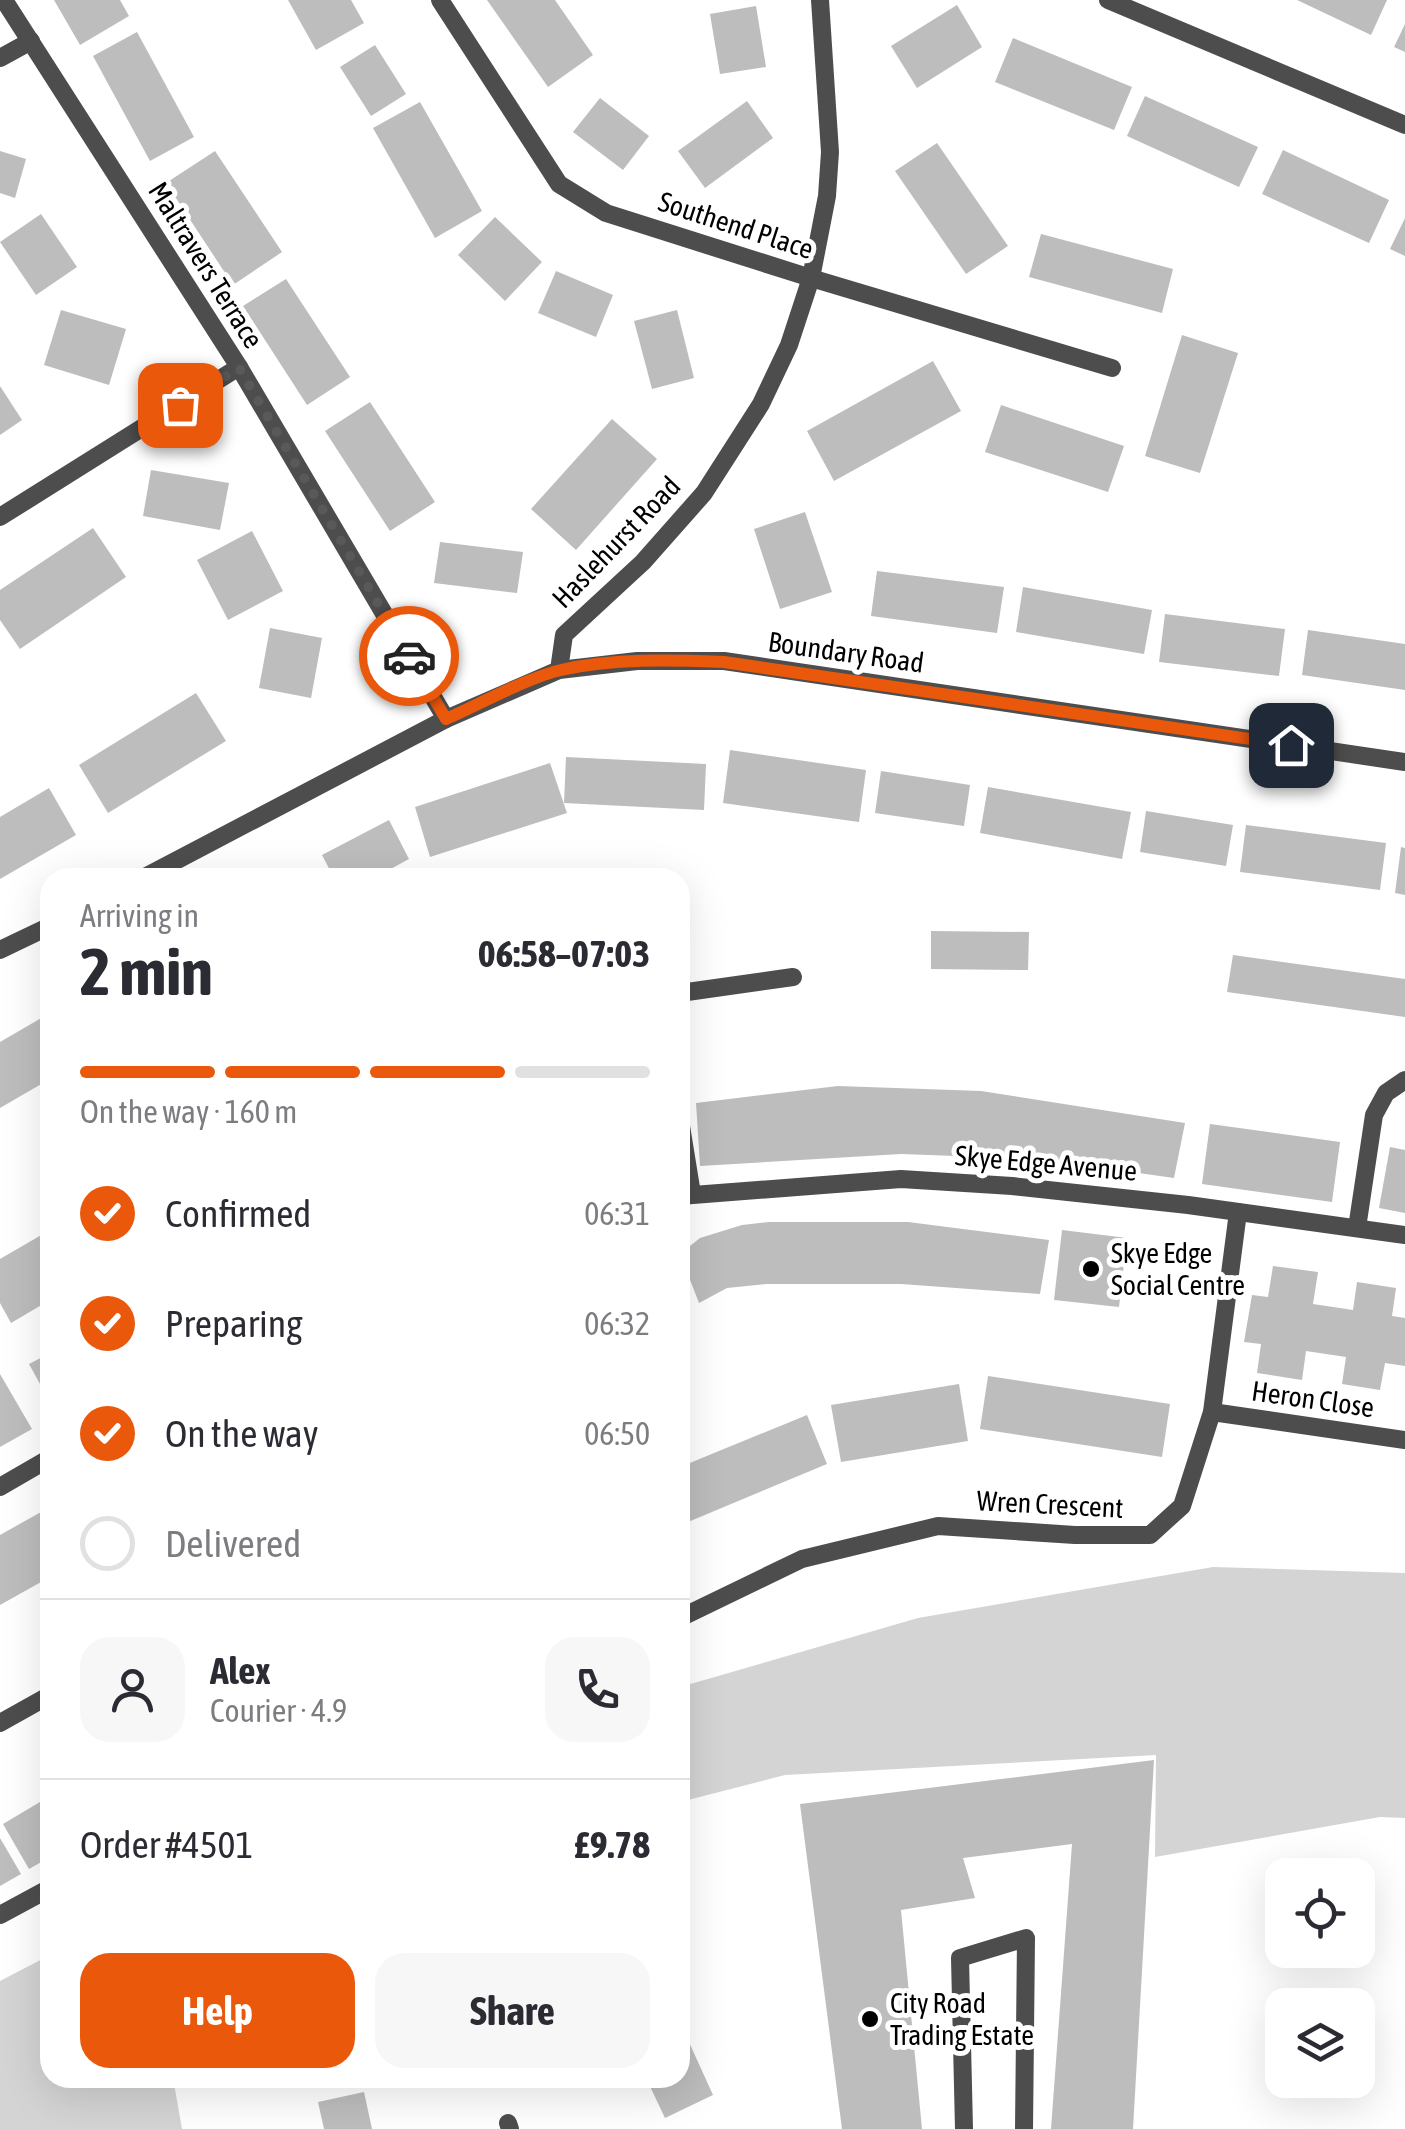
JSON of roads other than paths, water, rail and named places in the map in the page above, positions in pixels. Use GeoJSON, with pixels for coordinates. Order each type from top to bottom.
{"type":"FeatureCollection","features":[{"type":"Feature","properties":{"kind":"street","name":"Maltravers Terrace"},"geometry":{"type":"LineString","coordinates":[[4,0],[239,368],[446,719]]}},
{"type":"Feature","properties":{"kind":"street","name":"Southend Place"},"geometry":{"type":"LineString","coordinates":[[440,0],[559,184],[606,213],[1112,368]]}},
{"type":"Feature","properties":{"kind":"street","name":"Haslehurst Road"},"geometry":{"type":"LineString","coordinates":[[559,670],[564,634],[643,562],[704,493],[761,404],[790,345],[811,278],[827,196],[830,152],[820,0]]}},
{"type":"Feature","properties":{"kind":"street"},"geometry":{"type":"LineString","coordinates":[[1108,0],[1405,125]]}},
{"type":"Feature","properties":{"kind":"street"},"geometry":{"type":"LineString","coordinates":[[0,58],[31,40]]}},
{"type":"Feature","properties":{"kind":"street"},"geometry":{"type":"LineString","coordinates":[[0,517],[239,368]]}},
{"type":"Feature","properties":{"kind":"street","name":"Boundary Road"},"geometry":{"type":"LineString","coordinates":[[162,868],[446,719],[559,670],[637,661],[724,662],[1405,762]]}},
{"type":"Feature","properties":{"kind":"street"},"geometry":{"type":"LineString","coordinates":[[0,950],[40,931]]}},
{"type":"Feature","properties":{"kind":"street"},"geometry":{"type":"LineString","coordinates":[[690,992],[793,977]]}},
{"type":"Feature","properties":{"kind":"street"},"geometry":{"type":"LineString","coordinates":[[1356,1228],[1374,1115],[1386,1093],[1405,1080]]}},
{"type":"Feature","properties":{"kind":"street","name":"Skye Edge Avenue"},"geometry":{"type":"LineString","coordinates":[[690,1195],[901,1179],[1012,1186],[1405,1235]]}},
{"type":"Feature","properties":{"kind":"street","name":"Wren Crescent"},"geometry":{"type":"LineString","coordinates":[[690,1613],[802,1559],[938,1526],[1150,1536],[1182,1506],[1212,1412],[1238,1212]]}},
{"type":"Feature","properties":{"kind":"street","name":"Heron Close"},"geometry":{"type":"LineString","coordinates":[[1212,1412],[1405,1440]]}},
{"type":"Feature","properties":{"kind":"street"},"geometry":{"type":"LineString","coordinates":[[0,1487],[40,1464]]}},
{"type":"Feature","properties":{"kind":"street"},"geometry":{"type":"LineString","coordinates":[[0,1723],[40,1701]]}},
{"type":"Feature","properties":{"kind":"street"},"geometry":{"type":"LineString","coordinates":[[0,1915],[40,1893]]}},
{"type":"Feature","properties":{"kind":"street"},"geometry":{"type":"LineString","coordinates":[[964,2129],[960,1958],[1026,1938],[1024,2129]]}},
{"type":"Feature","properties":{"kind":"place","name":"Skye Edge Social Centre"},"geometry":{"type":"Point","coordinates":[1091,1269]}},
{"type":"Feature","properties":{"kind":"place","name":"City Road Trading Estate"},"geometry":{"type":"Point","coordinates":[870,2019]}}]}
